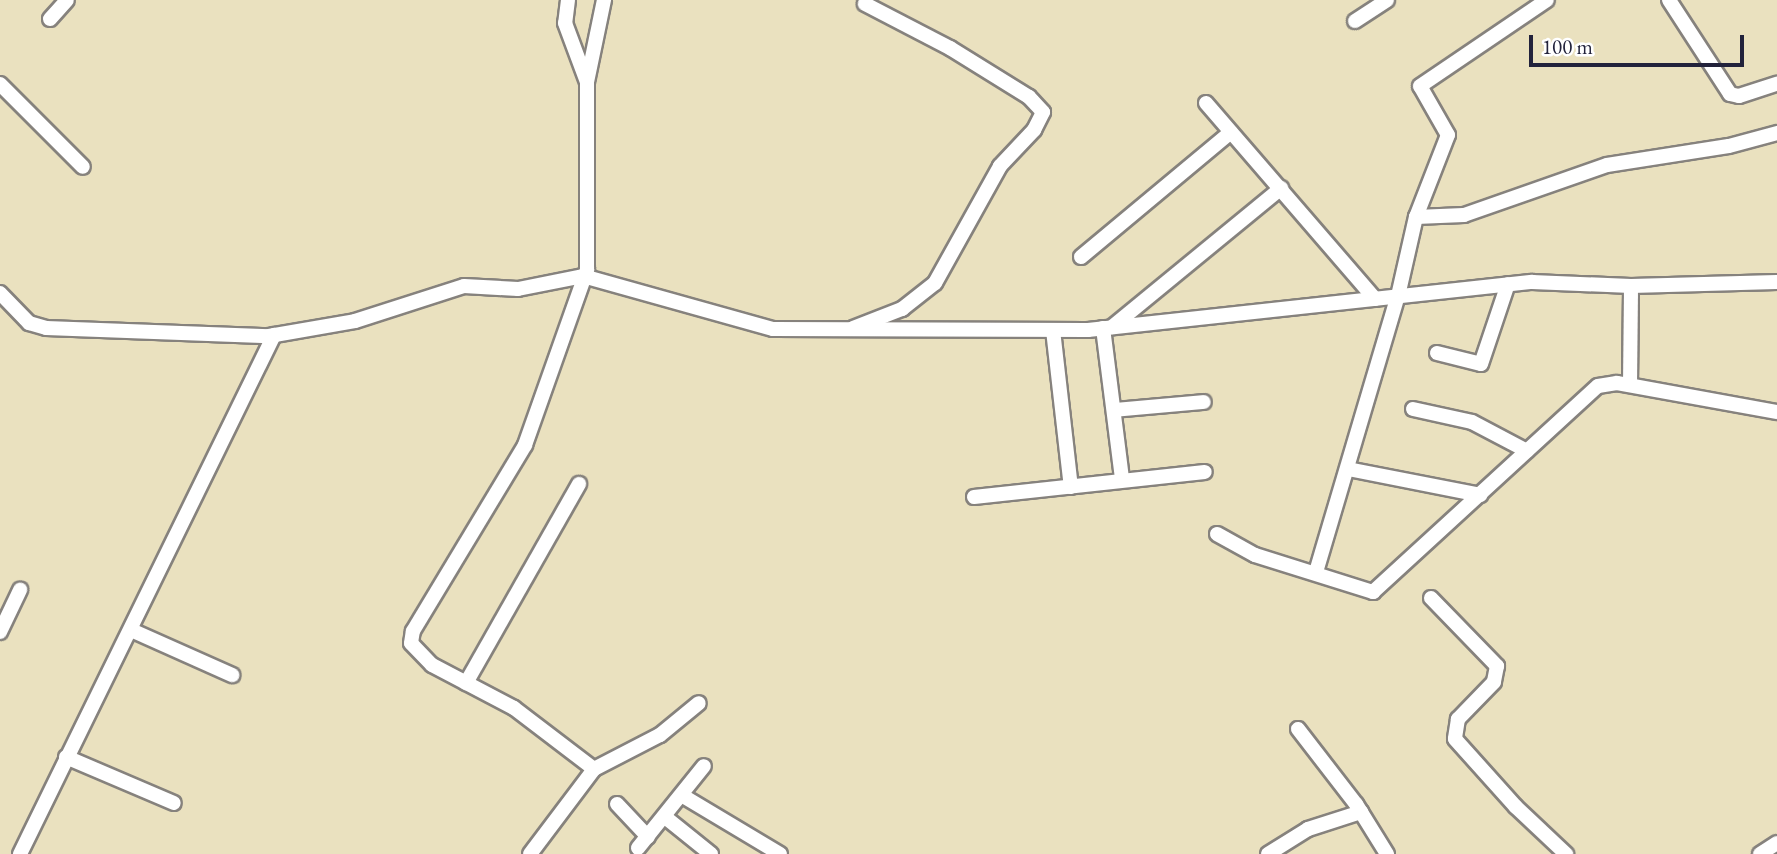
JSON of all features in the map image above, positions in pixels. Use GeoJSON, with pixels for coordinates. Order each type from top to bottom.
{"type":"FeatureCollection","features":[{"type":"Feature","properties":{"kind":"street"},"geometry":{"type":"LineString","coordinates":[[50,19],[68,0]]}},
{"type":"Feature","properties":{"kind":"street"},"geometry":{"type":"LineString","coordinates":[[568,0],[565,23],[587,82]]}},
{"type":"Feature","properties":{"kind":"street"},"geometry":{"type":"LineString","coordinates":[[594,769],[514,708],[432,665],[411,643],[413,631],[525,445],[583,276],[587,82],[604,0]]}},
{"type":"Feature","properties":{"kind":"street"},"geometry":{"type":"LineString","coordinates":[[1355,21],[1387,0]]}},
{"type":"Feature","properties":{"kind":"street"},"geometry":{"type":"LineString","coordinates":[[1316,572],[1398,296],[1416,217],[1448,135],[1420,86],[1548,0]]}},
{"type":"Feature","properties":{"kind":"street"},"geometry":{"type":"LineString","coordinates":[[1669,0],[1730,93],[1739,96],[1777,83]]}},
{"type":"Feature","properties":{"kind":"street"},"geometry":{"type":"LineString","coordinates":[[851,329],[868,318],[902,309],[935,283],[1000,166],[1034,130],[1043,112],[1030,97],[950,48],[863,1]]}},
{"type":"Feature","properties":{"kind":"street"},"geometry":{"type":"LineString","coordinates":[[0,84],[83,167]]}},
{"type":"Feature","properties":{"kind":"street"},"geometry":{"type":"LineString","coordinates":[[1206,103],[1375,299]]}},
{"type":"Feature","properties":{"kind":"street"},"geometry":{"type":"LineString","coordinates":[[1081,257],[1231,131]]}},
{"type":"Feature","properties":{"kind":"street"},"geometry":{"type":"LineString","coordinates":[[1416,217],[1464,215],[1607,165],[1729,146],[1777,133]]}},
{"type":"Feature","properties":{"kind":"street"},"geometry":{"type":"LineString","coordinates":[[1108,327],[1281,188]]}},
{"type":"Feature","properties":{"kind":"street"},"geometry":{"type":"LineString","coordinates":[[0,293],[29,323],[47,328],[274,335],[355,321],[464,286],[518,289],[583,276],[773,329],[1053,330],[1108,327],[1508,284],[1631,286],[1777,282]]}},
{"type":"Feature","properties":{"kind":"street"},"geometry":{"type":"LineString","coordinates":[[1437,353],[1481,364],[1508,284]]}},
{"type":"Feature","properties":{"kind":"street"},"geometry":{"type":"LineString","coordinates":[[1630,385],[1631,286]]}},
{"type":"Feature","properties":{"kind":"street"},"geometry":{"type":"LineString","coordinates":[[1108,327],[1122,479]]}},
{"type":"Feature","properties":{"kind":"street"},"geometry":{"type":"LineString","coordinates":[[1053,330],[1071,486]]}},
{"type":"Feature","properties":{"kind":"street"},"geometry":{"type":"LineString","coordinates":[[20,854],[274,335]]}},
{"type":"Feature","properties":{"kind":"street"},"geometry":{"type":"LineString","coordinates":[[1217,534],[1246,552],[1373,592],[1598,386],[1630,385],[1777,412]]}},
{"type":"Feature","properties":{"kind":"street"},"geometry":{"type":"LineString","coordinates":[[1114,410],[1204,402]]}},
{"type":"Feature","properties":{"kind":"street"},"geometry":{"type":"LineString","coordinates":[[1413,410],[1472,422],[1527,451]]}},
{"type":"Feature","properties":{"kind":"street"},"geometry":{"type":"LineString","coordinates":[[1348,470],[1480,495]]}},
{"type":"Feature","properties":{"kind":"street"},"geometry":{"type":"LineString","coordinates":[[974,497],[1205,471]]}},
{"type":"Feature","properties":{"kind":"street"},"geometry":{"type":"LineString","coordinates":[[466,683],[579,484]]}},
{"type":"Feature","properties":{"kind":"street"},"geometry":{"type":"LineString","coordinates":[[0,632],[20,590]]}},
{"type":"Feature","properties":{"kind":"street"},"geometry":{"type":"LineString","coordinates":[[1431,598],[1497,666],[1494,682],[1458,719],[1455,739],[1516,807],[1566,854]]}},
{"type":"Feature","properties":{"kind":"street"},"geometry":{"type":"LineString","coordinates":[[131,630],[232,675]]}},
{"type":"Feature","properties":{"kind":"street"},"geometry":{"type":"LineString","coordinates":[[530,854],[594,769],[660,735],[699,703]]}},
{"type":"Feature","properties":{"kind":"street"},"geometry":{"type":"LineString","coordinates":[[1298,729],[1361,812],[1387,854]]}},
{"type":"Feature","properties":{"kind":"street"},"geometry":{"type":"LineString","coordinates":[[66,757],[174,803]]}},
{"type":"Feature","properties":{"kind":"street"},"geometry":{"type":"LineString","coordinates":[[617,804],[643,843],[683,796],[704,766]]}},
{"type":"Feature","properties":{"kind":"street"},"geometry":{"type":"LineString","coordinates":[[683,796],[780,854]]}},
{"type":"Feature","properties":{"kind":"street"},"geometry":{"type":"LineString","coordinates":[[1268,854],[1308,829],[1361,812]]}},
{"type":"Feature","properties":{"kind":"street"},"geometry":{"type":"LineString","coordinates":[[665,817],[711,854]]}},
{"type":"Feature","properties":{"kind":"street"},"geometry":{"type":"LineString","coordinates":[[1770,847],[1777,831]]}}]}
